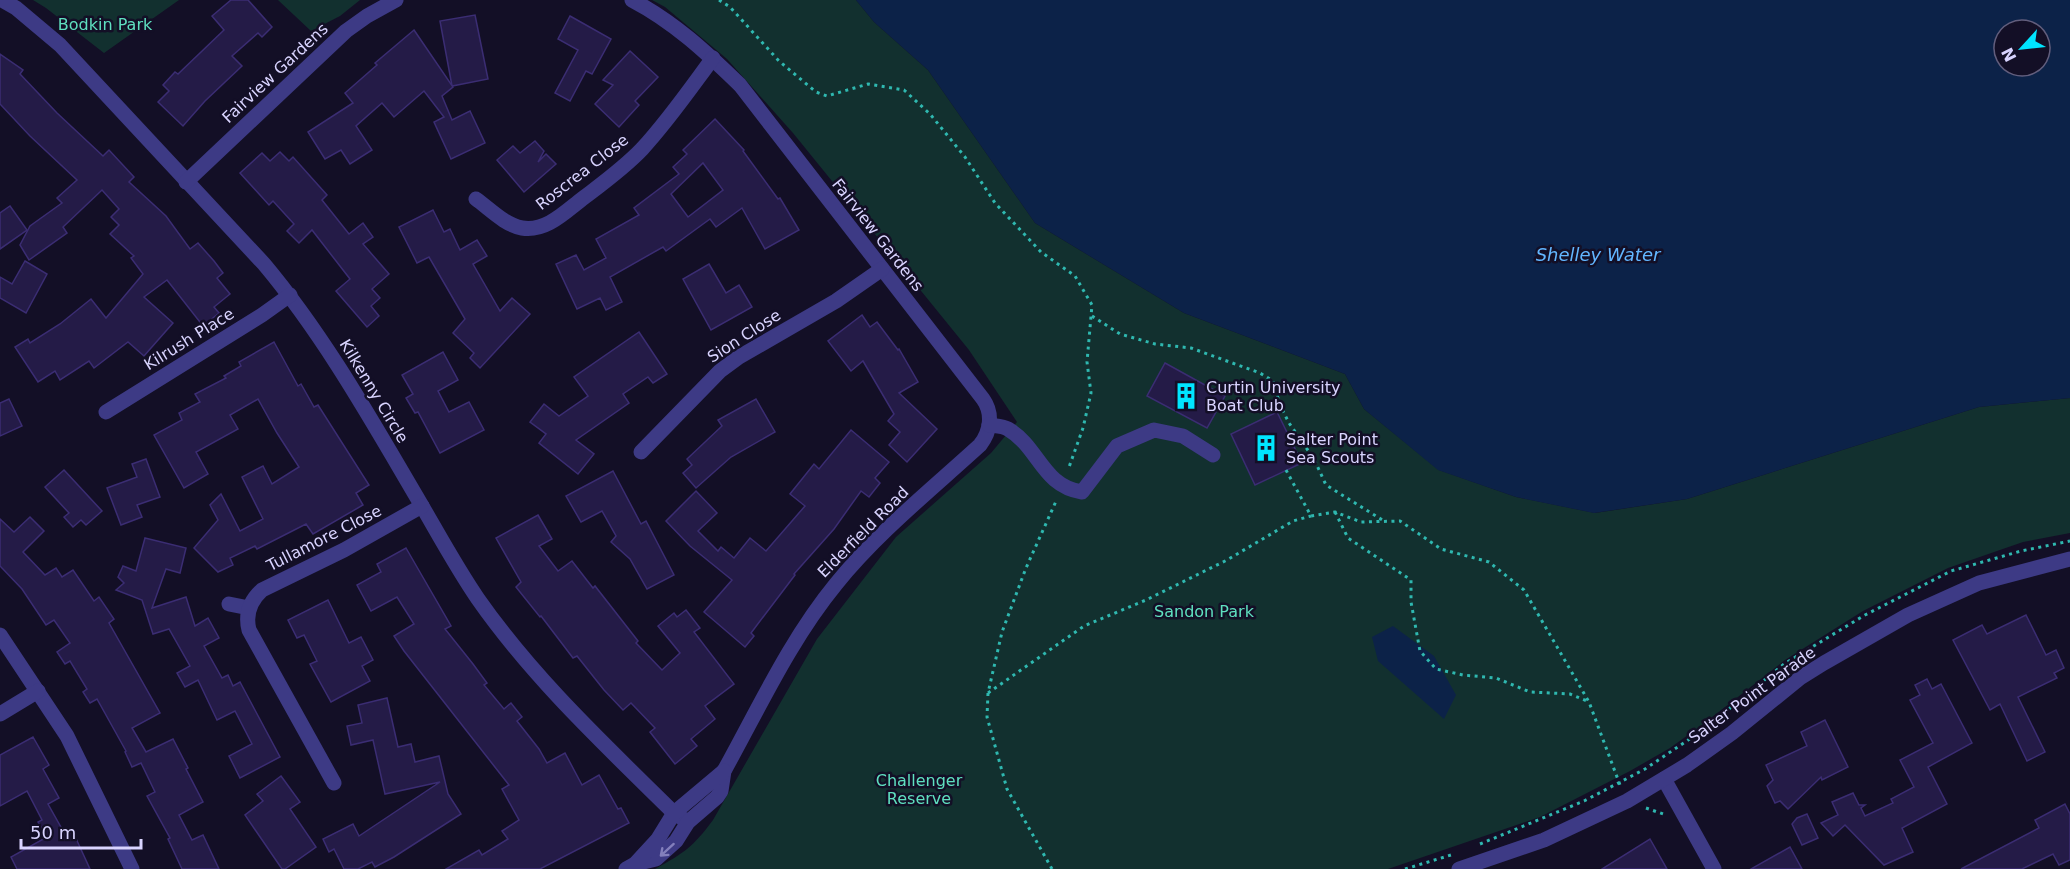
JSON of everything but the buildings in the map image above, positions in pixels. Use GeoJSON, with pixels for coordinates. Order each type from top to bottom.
{"type":"FeatureCollection","features":[{"type":"Feature","properties":{"kind":"street","name":"Kilkenny Circle"},"geometry":{"type":"LineString","coordinates":[[2,0],[16,8],[60,45],[264,264],[290,295],[335,359],[477,597],[525,660],[574,715],[674,813],[688,822]]}},
{"type":"Feature","properties":{"kind":"street","name":"Fairview Gardens"},"geometry":{"type":"LineString","coordinates":[[186,182],[346,31],[396,0]]}},
{"type":"Feature","properties":{"kind":"street","name":"Fairview Gardens"},"geometry":{"type":"LineString","coordinates":[[632,0],[674,25],[713,58],[740,85],[983,399],[988,406],[989,425]]}},
{"type":"Feature","properties":{"kind":"street","name":"Roscrea Close"},"geometry":{"type":"LineString","coordinates":[[476,199],[503,219],[523,228],[540,227],[555,220],[627,164],[641,150],[656,134],[713,58]]}},
{"type":"Feature","properties":{"kind":"street","name":"Sion Close"},"geometry":{"type":"LineString","coordinates":[[641,452],[720,370],[836,301],[882,269]]}},
{"type":"Feature","properties":{"kind":"street","name":"Kilrush Place"},"geometry":{"type":"LineString","coordinates":[[106,412],[290,295]]}},
{"type":"Feature","properties":{"kind":"street"},"geometry":{"type":"LineString","coordinates":[[989,425],[1006,427],[1023,442],[1052,478],[1063,486],[1082,492],[1117,446],[1154,430],[1183,436],[1213,455]]}},
{"type":"Feature","properties":{"kind":"street","name":"Elderfield Road"},"geometry":{"type":"LineString","coordinates":[[630,866],[656,859],[676,842],[688,822],[717,797],[721,791],[724,771],[803,627],[836,583],[873,544],[980,445],[989,425]]}},
{"type":"Feature","properties":{"kind":"street","name":"Tullamore Close"},"geometry":{"type":"LineString","coordinates":[[249,608],[261,590],[344,550],[422,506]]}},
{"type":"Feature","properties":{"kind":"street","name":"Salter Point Parade"},"geometry":{"type":"LineString","coordinates":[[1459,869],[1544,840],[1627,801],[1732,733],[1800,678],[1908,615],[1979,583],[2070,559]]}},
{"type":"Feature","properties":{"kind":"street"},"geometry":{"type":"LineString","coordinates":[[229,604],[249,608],[249,630],[334,783]]}},
{"type":"Feature","properties":{"kind":"street"},"geometry":{"type":"LineString","coordinates":[[0,635],[67,736],[132,869]]}},
{"type":"Feature","properties":{"kind":"street"},"geometry":{"type":"LineString","coordinates":[[0,714],[38,691]]}},
{"type":"Feature","properties":{"kind":"street","name":"Elderfield Road"},"geometry":{"type":"LineString","coordinates":[[630,866],[658,839],[674,813],[724,771]]}},
{"type":"Feature","properties":{"kind":"street"},"geometry":{"type":"LineString","coordinates":[[1664,779],[1714,869]]}},
{"type":"Feature","properties":{"kind":"path"},"geometry":{"type":"LineString","coordinates":[[1091,316],[1120,334],[1155,344],[1191,348],[1260,373],[1273,381],[1280,405],[1289,423],[1314,459],[1326,485],[1386,522]]}},
{"type":"Feature","properties":{"kind":"path"},"geometry":{"type":"LineString","coordinates":[[1286,470],[1311,516]]}},
{"type":"Feature","properties":{"kind":"path"},"geometry":{"type":"LineString","coordinates":[[1335,512],[1348,538],[1411,580],[1411,602],[1420,651],[1436,669],[1463,675],[1496,678],[1530,692],[1570,694],[1589,702]]}},
{"type":"Feature","properties":{"kind":"path"},"geometry":{"type":"LineString","coordinates":[[988,693],[1084,626],[1146,600],[1227,560],[1293,521],[1335,512],[1361,522],[1400,521],[1441,549],[1489,562],[1524,590],[1589,702],[1619,783],[1633,812],[1641,806],[1672,817]]}},
{"type":"Feature","properties":{"kind":"path"},"geometry":{"type":"LineString","coordinates":[[1479,844],[1584,801],[1645,769],[1703,730],[1784,664],[1865,615],[1950,571],[2021,551],[2070,541]]}},
{"type":"Feature","properties":{"kind":"path"},"geometry":{"type":"LineString","coordinates":[[1405,869],[1457,853]]}},
{"type":"Feature","properties":{"kind":"green space","name":"Bodkin Park"},"geometry":{"type":"Polygon","coordinates":[[[33,0],[179,0],[104,53],[33,0]]]}},
{"type":"Feature","properties":{"kind":"green space"},"geometry":{"type":"Polygon","coordinates":[[[278,0],[360,0],[340,16],[311,31],[278,0]]]}},
{"type":"Feature","properties":{"kind":"green space","name":"Sandon Park"},"geometry":{"type":"Polygon","coordinates":[[[652,0],[856,0],[874,22],[928,70],[1035,223],[1184,313],[1345,374],[1364,409],[1439,470],[1516,497],[1595,513],[1687,499],[1979,407],[2070,398],[2070,533],[2023,542],[1948,568],[1863,611],[1785,660],[1670,748],[1630,771],[1540,817],[1388,869],[655,869],[687,849],[713,820],[817,639],[896,537],[991,453],[1017,422],[969,350],[793,133],[727,59],[665,7],[652,0]]]}},
{"type":"Feature","properties":{"kind":"water","name":"Shelley Water"},"geometry":{"type":"Polygon","coordinates":[[[856,0],[2070,0],[2070,398],[1979,407],[1687,499],[1594,513],[1516,497],[1438,470],[1364,409],[1345,374],[1184,313],[1035,223],[928,70],[874,22],[856,0]]]}},
{"type":"Feature","properties":{"kind":"water"},"geometry":{"type":"Polygon","coordinates":[[[1393,626],[1434,656],[1456,695],[1444,719],[1378,661],[1372,637],[1393,626]]]}},
{"type":"Feature","properties":{"kind":"place","name":"Curtin University Boat Club"},"geometry":{"type":"Point","coordinates":[1186,396]}},
{"type":"Feature","properties":{"kind":"place","name":"Salter Point Sea Scouts"},"geometry":{"type":"Point","coordinates":[1266,448]}},
{"type":"Feature","properties":{"kind":"park label","name":"Challenger Reserve"},"geometry":{"type":"Point","coordinates":[919,789]}}]}
